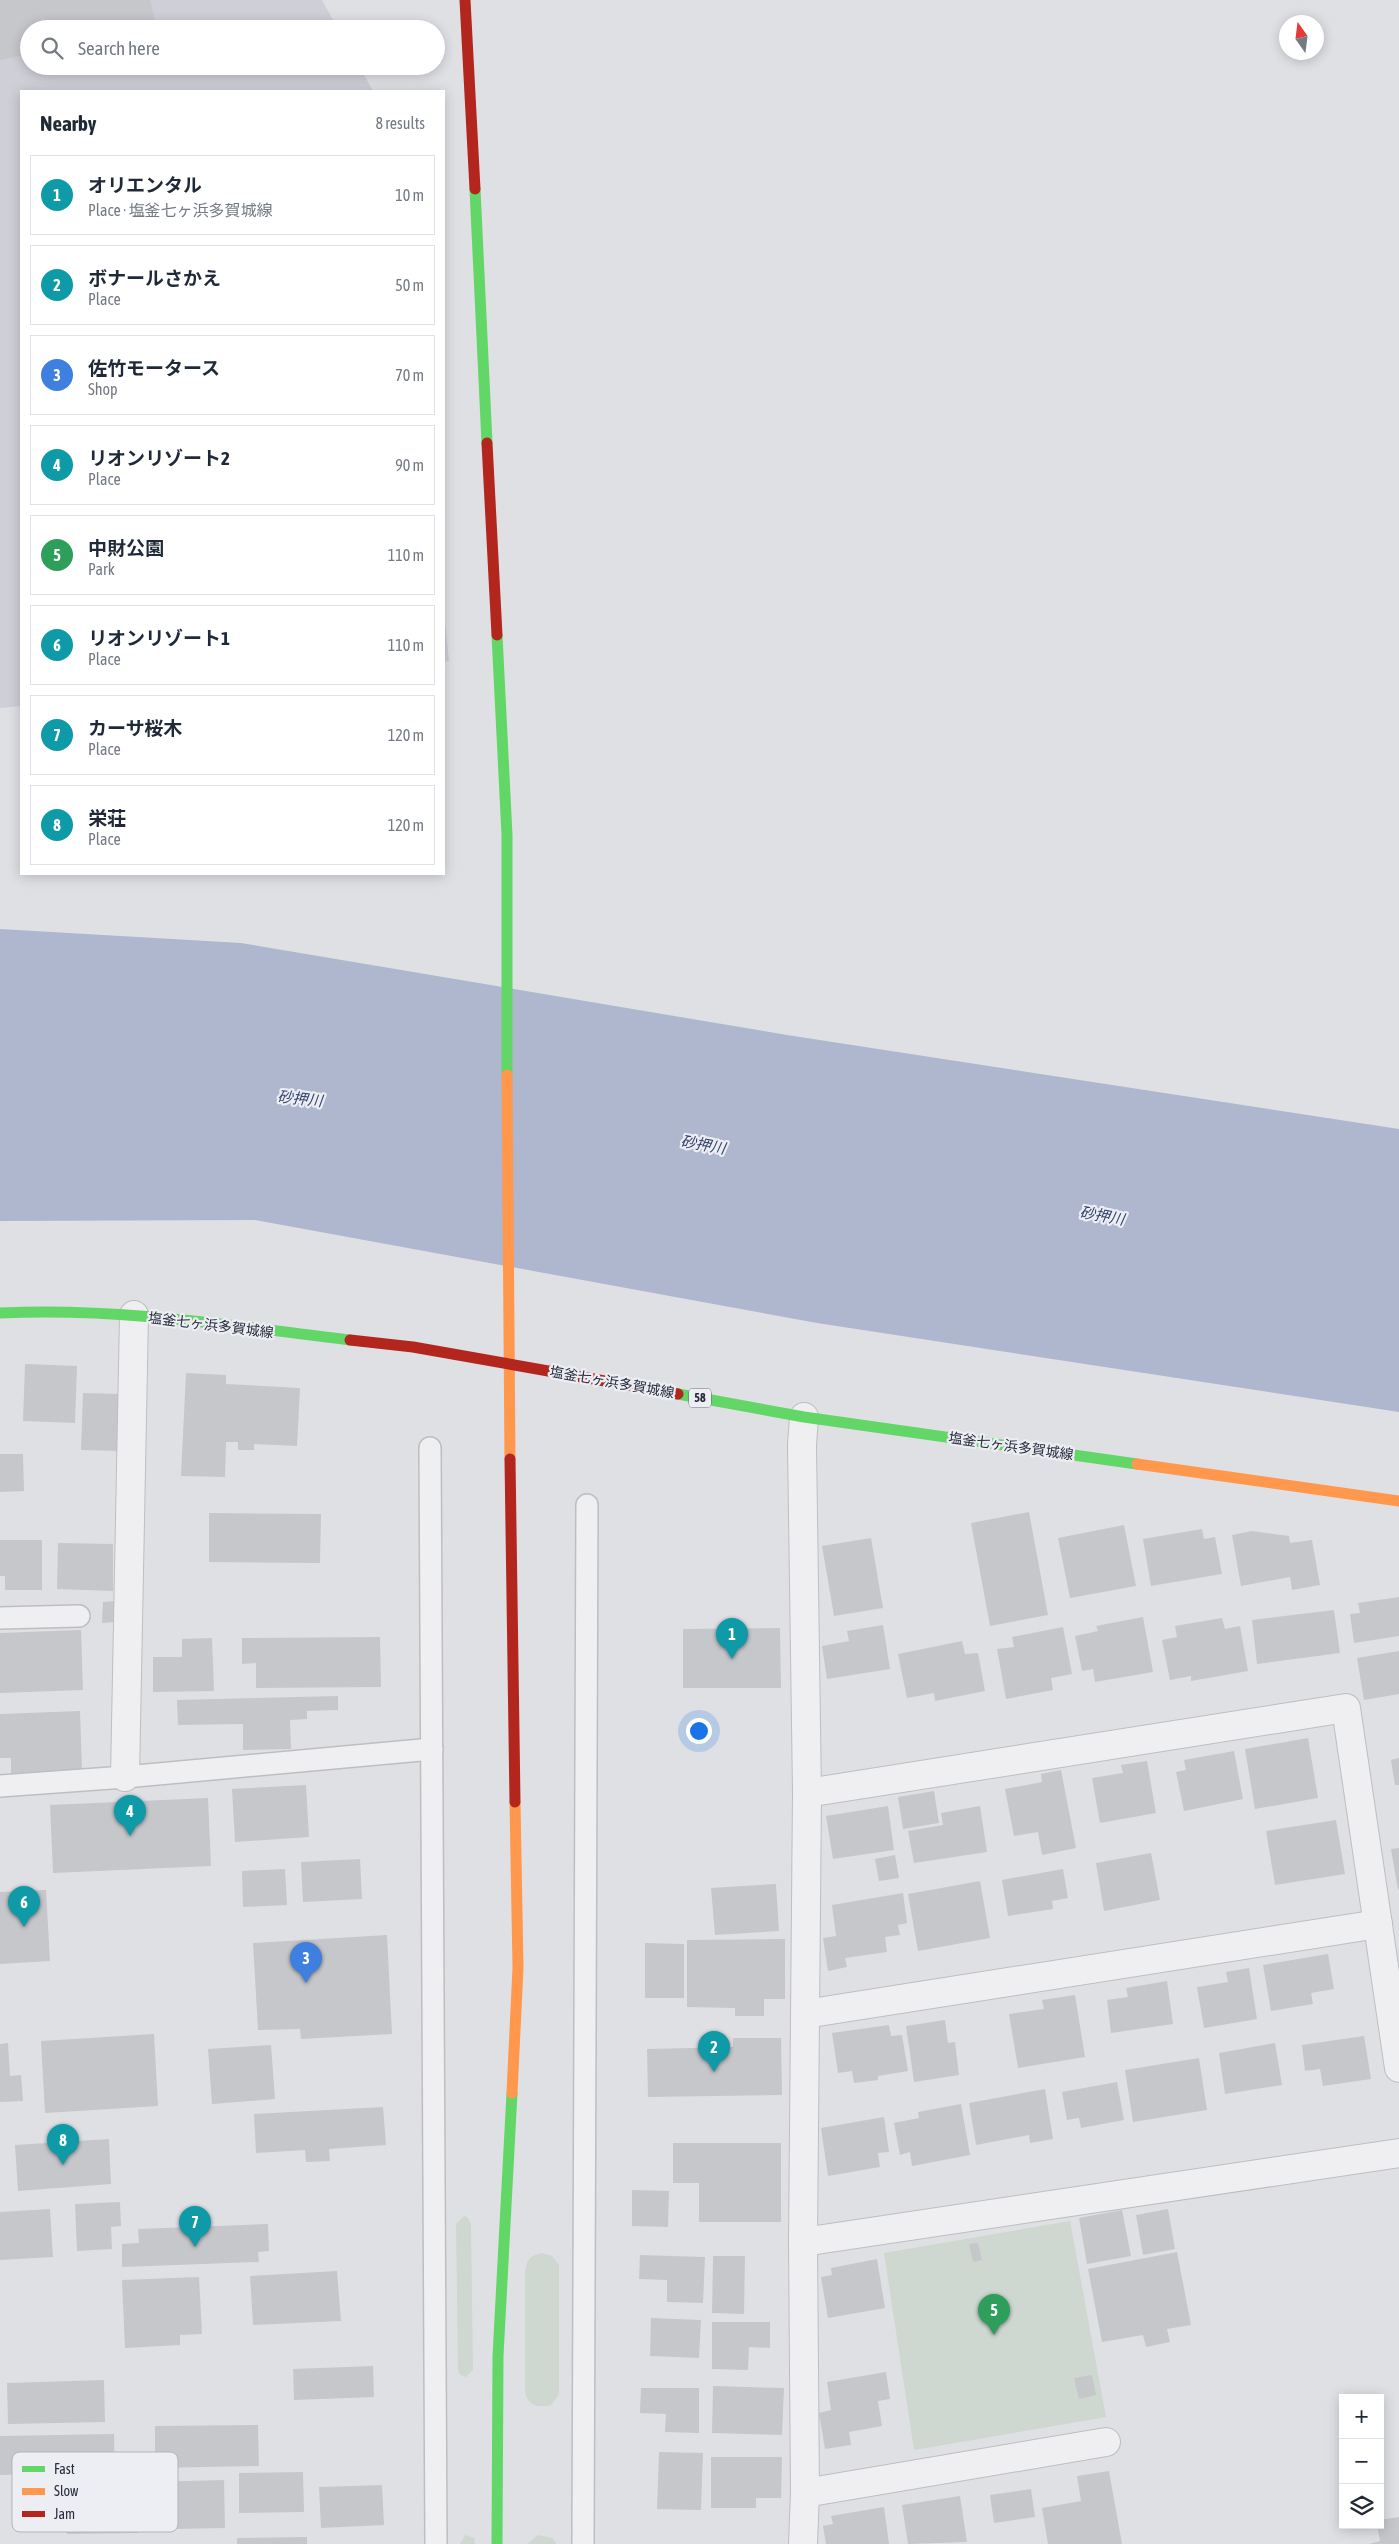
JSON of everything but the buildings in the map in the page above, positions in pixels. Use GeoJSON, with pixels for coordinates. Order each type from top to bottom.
{"type":"FeatureCollection","features":[{"type":"Feature","properties":{"kind":"street"},"geometry":{"type":"LineString","coordinates":[[465,0],[507,835],[508,1363],[518,1968],[498,2356],[497,2544]]}},
{"type":"Feature","properties":{"kind":"street","name":"塩釜七ヶ浜多賀城線"},"geometry":{"type":"LineString","coordinates":[[0,1313],[41,1310],[134,1315],[413,1347],[804,1417],[1399,1501]]}},
{"type":"Feature","properties":{"kind":"street"},"geometry":{"type":"LineString","coordinates":[[126,1777],[134,1315]]}},
{"type":"Feature","properties":{"kind":"street"},"geometry":{"type":"LineString","coordinates":[[803,2544],[805,2493],[803,2242],[807,1794],[802,1445],[804,1417]]}},
{"type":"Feature","properties":{"kind":"street"},"geometry":{"type":"LineString","coordinates":[[807,1794],[1346,1708],[1399,2068]]}},
{"type":"Feature","properties":{"kind":"street"},"geometry":{"type":"LineString","coordinates":[[805,2014],[1378,1924]]}},
{"type":"Feature","properties":{"kind":"street"},"geometry":{"type":"LineString","coordinates":[[803,2242],[1399,2153]]}},
{"type":"Feature","properties":{"kind":"street"},"geometry":{"type":"LineString","coordinates":[[805,2493],[1106,2442]]}},
{"type":"Feature","properties":{"kind":"lane"},"geometry":{"type":"LineString","coordinates":[[430,1448],[436,2544]]}},
{"type":"Feature","properties":{"kind":"lane"},"geometry":{"type":"LineString","coordinates":[[583,2544],[587,1505]]}},
{"type":"Feature","properties":{"kind":"lane"},"geometry":{"type":"LineString","coordinates":[[0,1618],[79,1616]]}},
{"type":"Feature","properties":{"kind":"lane"},"geometry":{"type":"LineString","coordinates":[[0,1786],[126,1777],[432,1749]]}},
{"type":"Feature","properties":{"kind":"shaded area"},"geometry":{"type":"Polygon","coordinates":[[[0,0],[322,0],[333,20],[20,20],[20,75],[364,75],[372,90],[20,90],[20,706],[0,708],[0,0]]]}},
{"type":"Feature","properties":{"kind":"shaded area"},"geometry":{"type":"Polygon","coordinates":[[[445,620],[449,661],[445,662],[445,620]]]}},
{"type":"Feature","properties":{"kind":"shaded area"},"geometry":{"type":"Polygon","coordinates":[[[464,2216],[468,2218],[471,2224],[473,2370],[466,2377],[459,2374],[458,2369],[456,2224],[464,2216]]]}},
{"type":"Feature","properties":{"kind":"shaded area"},"geometry":{"type":"Polygon","coordinates":[[[1070,2221],[1106,2417],[914,2450],[884,2253],[1070,2221]]]}},
{"type":"Feature","properties":{"kind":"shaded area"},"geometry":{"type":"Polygon","coordinates":[[[542,2253],[552,2256],[559,2265],[559,2391],[558,2396],[551,2405],[538,2406],[528,2400],[525,2392],[525,2272],[530,2259],[542,2253]]]}},
{"type":"Feature","properties":{"kind":"shaded area"},"geometry":{"type":"Polygon","coordinates":[[[465,2535],[474,2538],[475,2544],[460,2544],[465,2535]]]}},
{"type":"Feature","properties":{"kind":"shaded area"},"geometry":{"type":"Polygon","coordinates":[[[538,2535],[552,2538],[557,2544],[527,2544],[538,2535]]]}},
{"type":"Feature","properties":{"kind":"water","name":"砂押川"},"geometry":{"type":"Polygon","coordinates":[[[0,929],[241,943],[787,1035],[1399,1129],[1399,1412],[817,1323],[255,1220],[0,1221],[0,929]]]}},
{"type":"Feature","properties":{"kind":"traffic: fast"},"geometry":{"type":"LineString","coordinates":[[475,189],[487,443]]}},
{"type":"Feature","properties":{"kind":"traffic: fast"},"geometry":{"type":"LineString","coordinates":[[497,635],[507,835],[507,1075]]}},
{"type":"Feature","properties":{"kind":"traffic: fast"},"geometry":{"type":"LineString","coordinates":[[0,1313],[44,1312],[132,1315],[350,1340]]}},
{"type":"Feature","properties":{"kind":"traffic: fast"},"geometry":{"type":"LineString","coordinates":[[678,1394],[804,1417],[1137,1464]]}},
{"type":"Feature","properties":{"kind":"traffic: fast"},"geometry":{"type":"LineString","coordinates":[[497,2544],[498,2356],[512,2093]]}},
{"type":"Feature","properties":{"kind":"traffic: slow"},"geometry":{"type":"LineString","coordinates":[[507,1075],[510,1459]]}},
{"type":"Feature","properties":{"kind":"traffic: slow"},"geometry":{"type":"LineString","coordinates":[[1137,1464],[1399,1501]]}},
{"type":"Feature","properties":{"kind":"traffic: slow"},"geometry":{"type":"LineString","coordinates":[[512,2093],[518,1968],[515,1802]]}},
{"type":"Feature","properties":{"kind":"traffic: jam"},"geometry":{"type":"LineString","coordinates":[[465,0],[475,189]]}},
{"type":"Feature","properties":{"kind":"traffic: jam"},"geometry":{"type":"LineString","coordinates":[[487,443],[497,635]]}},
{"type":"Feature","properties":{"kind":"traffic: jam"},"geometry":{"type":"LineString","coordinates":[[350,1340],[413,1347],[678,1394]]}},
{"type":"Feature","properties":{"kind":"traffic: jam"},"geometry":{"type":"LineString","coordinates":[[510,1459],[515,1802]]}},
{"type":"Feature","properties":{"kind":"place","name":"オリエンタル"},"geometry":{"type":"Point","coordinates":[732,1659]}},
{"type":"Feature","properties":{"kind":"place","name":"リオンリゾート2"},"geometry":{"type":"Point","coordinates":[130,1836]}},
{"type":"Feature","properties":{"kind":"place","name":"リオンリゾート1"},"geometry":{"type":"Point","coordinates":[24,1927]}},
{"type":"Feature","properties":{"kind":"place","name":"佐竹モータース"},"geometry":{"type":"Point","coordinates":[306,1983]}},
{"type":"Feature","properties":{"kind":"place","name":"ボナールさかえ"},"geometry":{"type":"Point","coordinates":[714,2072]}},
{"type":"Feature","properties":{"kind":"place","name":"栄荘"},"geometry":{"type":"Point","coordinates":[63,2165]}},
{"type":"Feature","properties":{"kind":"place","name":"カーサ桜木"},"geometry":{"type":"Point","coordinates":[195,2247]}},
{"type":"Feature","properties":{"kind":"place","name":"中財公園"},"geometry":{"type":"Point","coordinates":[994,2335]}}]}
